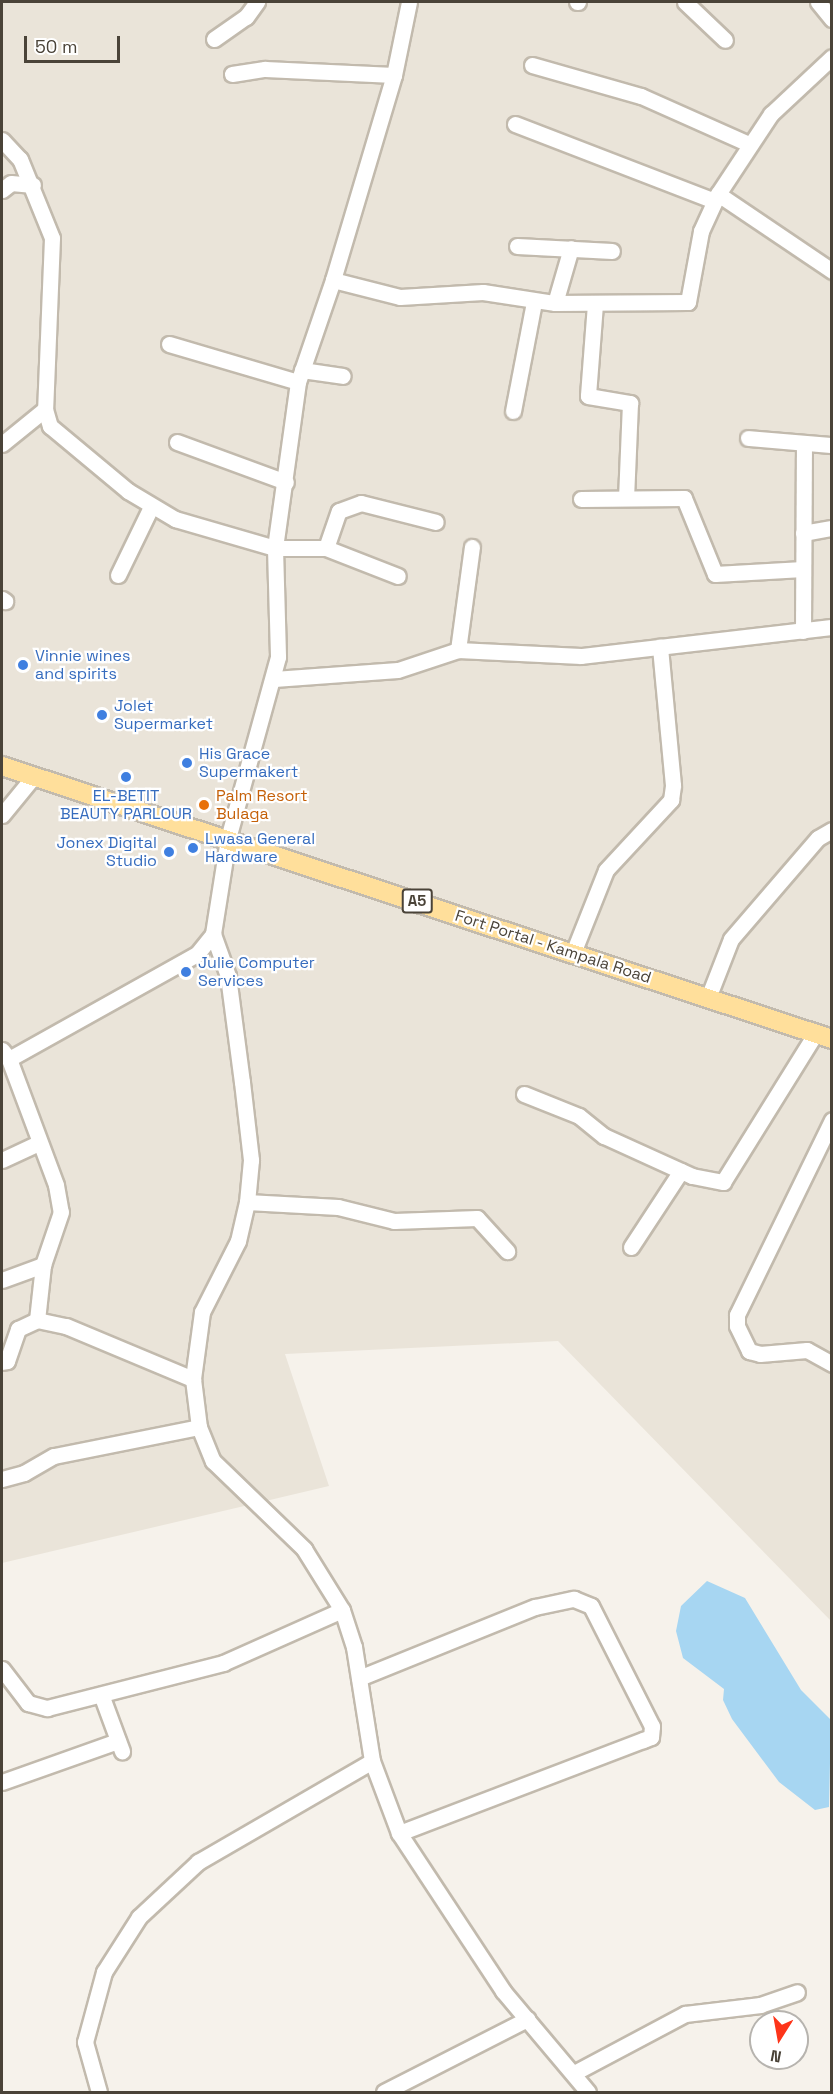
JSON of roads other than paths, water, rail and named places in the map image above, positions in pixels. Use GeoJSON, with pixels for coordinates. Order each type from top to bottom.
{"type":"FeatureCollection","features":[{"type":"Feature","properties":{"kind":"main road","name":"Fort Portal - Kampala Road"},"geometry":{"type":"LineString","coordinates":[[2,766],[228,838],[823,1036]]}},
{"type":"Feature","properties":{"kind":"street"},"geometry":{"type":"LineString","coordinates":[[214,39],[246,18],[257,2]]}},
{"type":"Feature","properties":{"kind":"street"},"geometry":{"type":"LineString","coordinates":[[409,2],[394,75],[333,280],[300,376],[275,548],[278,657],[274,679],[228,838],[213,934],[228,976],[242,1082],[251,1160],[247,1203],[238,1241],[202,1312],[193,1379],[199,1427],[213,1461],[304,1549],[342,1610],[359,1678],[372,1761],[399,1833],[503,1991],[588,2092]]}},
{"type":"Feature","properties":{"kind":"street"},"geometry":{"type":"LineString","coordinates":[[685,2],[725,40]]}},
{"type":"Feature","properties":{"kind":"street"},"geometry":{"type":"LineString","coordinates":[[818,2],[831,20]]}},
{"type":"Feature","properties":{"kind":"street"},"geometry":{"type":"LineString","coordinates":[[333,280],[400,297],[483,292],[534,302],[595,304],[688,302],[701,231],[716,197],[749,144],[795,88],[831,57]]}},
{"type":"Feature","properties":{"kind":"street"},"geometry":{"type":"LineString","coordinates":[[532,65],[641,96],[749,144]]}},
{"type":"Feature","properties":{"kind":"street"},"geometry":{"type":"LineString","coordinates":[[232,74],[266,69],[394,75]]}},
{"type":"Feature","properties":{"kind":"street"},"geometry":{"type":"LineString","coordinates":[[515,124],[716,197],[831,271]]}},
{"type":"Feature","properties":{"kind":"street"},"geometry":{"type":"LineString","coordinates":[[2,140],[20,159],[33,185],[52,238],[45,409],[50,426],[76,451],[151,507],[185,522],[275,548],[326,548],[398,576]]}},
{"type":"Feature","properties":{"kind":"street"},"geometry":{"type":"LineString","coordinates":[[2,190],[11,183],[33,185]]}},
{"type":"Feature","properties":{"kind":"street"},"geometry":{"type":"LineString","coordinates":[[518,246],[612,250]]}},
{"type":"Feature","properties":{"kind":"street"},"geometry":{"type":"LineString","coordinates":[[555,303],[571,248]]}},
{"type":"Feature","properties":{"kind":"street"},"geometry":{"type":"LineString","coordinates":[[513,411],[534,302]]}},
{"type":"Feature","properties":{"kind":"street"},"geometry":{"type":"LineString","coordinates":[[595,304],[588,396],[630,403],[626,498]]}},
{"type":"Feature","properties":{"kind":"street"},"geometry":{"type":"LineString","coordinates":[[169,344],[300,376],[343,376]]}},
{"type":"Feature","properties":{"kind":"street"},"geometry":{"type":"LineString","coordinates":[[2,444],[45,409]]}},
{"type":"Feature","properties":{"kind":"street"},"geometry":{"type":"LineString","coordinates":[[748,438],[804,445],[831,445]]}},
{"type":"Feature","properties":{"kind":"street"},"geometry":{"type":"LineString","coordinates":[[177,442],[286,482]]}},
{"type":"Feature","properties":{"kind":"street"},"geometry":{"type":"LineString","coordinates":[[803,631],[804,445]]}},
{"type":"Feature","properties":{"kind":"street"},"geometry":{"type":"LineString","coordinates":[[581,499],[684,498],[715,574],[803,569]]}},
{"type":"Feature","properties":{"kind":"street"},"geometry":{"type":"LineString","coordinates":[[326,548],[339,511],[361,503],[436,522]]}},
{"type":"Feature","properties":{"kind":"street"},"geometry":{"type":"LineString","coordinates":[[118,575],[151,507]]}},
{"type":"Feature","properties":{"kind":"street"},"geometry":{"type":"LineString","coordinates":[[803,533],[831,528]]}},
{"type":"Feature","properties":{"kind":"street"},"geometry":{"type":"LineString","coordinates":[[458,650],[472,547]]}},
{"type":"Feature","properties":{"kind":"street"},"geometry":{"type":"LineString","coordinates":[[274,679],[398,670],[458,650],[581,656],[831,627]]}},
{"type":"Feature","properties":{"kind":"street"},"geometry":{"type":"LineString","coordinates":[[573,953],[606,870],[671,800],[673,785],[660,647]]}},
{"type":"Feature","properties":{"kind":"street"},"geometry":{"type":"LineString","coordinates":[[2,815],[34,776]]}},
{"type":"Feature","properties":{"kind":"street"},"geometry":{"type":"LineString","coordinates":[[708,998],[731,939],[818,838],[831,830]]}},
{"type":"Feature","properties":{"kind":"street"},"geometry":{"type":"LineString","coordinates":[[37,1320],[44,1265],[61,1212],[56,1185],[5,1054],[197,954],[213,934]]}},
{"type":"Feature","properties":{"kind":"street"},"geometry":{"type":"LineString","coordinates":[[524,1094],[579,1116],[604,1136],[681,1171],[723,1182],[823,1036]]}},
{"type":"Feature","properties":{"kind":"street"},"geometry":{"type":"LineString","coordinates":[[831,1120],[737,1315],[737,1326],[749,1351],[760,1354],[807,1350],[831,1364]]}},
{"type":"Feature","properties":{"kind":"street"},"geometry":{"type":"LineString","coordinates":[[2,1160],[38,1143]]}},
{"type":"Feature","properties":{"kind":"street"},"geometry":{"type":"LineString","coordinates":[[631,1247],[681,1171]]}},
{"type":"Feature","properties":{"kind":"street"},"geometry":{"type":"LineString","coordinates":[[247,1203],[339,1208],[394,1221],[477,1218],[507,1251]]}},
{"type":"Feature","properties":{"kind":"street"},"geometry":{"type":"LineString","coordinates":[[2,1280],[44,1265]]}},
{"type":"Feature","properties":{"kind":"street"},"geometry":{"type":"LineString","coordinates":[[2,1362],[7,1361],[18,1329],[37,1320],[66,1326],[193,1379]]}},
{"type":"Feature","properties":{"kind":"street"},"geometry":{"type":"LineString","coordinates":[[2,1479],[24,1473],[54,1456],[199,1427]]}},
{"type":"Feature","properties":{"kind":"street"},"geometry":{"type":"LineString","coordinates":[[359,1678],[535,1607],[574,1599],[591,1606],[652,1726],[651,1737],[399,1833]]}},
{"type":"Feature","properties":{"kind":"street"},"geometry":{"type":"LineString","coordinates":[[2,1674],[33,1707],[102,1697],[223,1663],[342,1610]]}},
{"type":"Feature","properties":{"kind":"street"},"geometry":{"type":"LineString","coordinates":[[2,1782],[120,1746],[102,1697]]}},
{"type":"Feature","properties":{"kind":"street"},"geometry":{"type":"LineString","coordinates":[[99,2092],[85,2042],[104,1972],[139,1917],[198,1862],[372,1761]]}},
{"type":"Feature","properties":{"kind":"street"},"geometry":{"type":"LineString","coordinates":[[574,2073],[686,2014],[760,2005],[797,1992]]}},
{"type":"Feature","properties":{"kind":"street"},"geometry":{"type":"LineString","coordinates":[[384,2092],[527,2019]]}},
{"type":"Feature","properties":{"kind":"water"},"geometry":{"type":"Polygon","coordinates":[[[707,1581],[745,1598],[801,1690],[831,1720],[829,1807],[815,1810],[779,1782],[732,1719],[723,1700],[724,1689],[683,1658],[676,1631],[681,1606],[707,1581]]]}},
{"type":"Feature","properties":{"kind":"place","name":"Vinnie wines and spirits"},"geometry":{"type":"Point","coordinates":[23,665]}},
{"type":"Feature","properties":{"kind":"place","name":"Jolet Supermarket"},"geometry":{"type":"Point","coordinates":[102,715]}},
{"type":"Feature","properties":{"kind":"place","name":"His Grace Supermakert"},"geometry":{"type":"Point","coordinates":[187,763]}},
{"type":"Feature","properties":{"kind":"place","name":"EL-BETIT BEAUTY PARLOUR"},"geometry":{"type":"Point","coordinates":[126,777]}},
{"type":"Feature","properties":{"kind":"place","name":"Palm Resort Bulaga"},"geometry":{"type":"Point","coordinates":[204,805]}},
{"type":"Feature","properties":{"kind":"place","name":"Lwasa General Hardware"},"geometry":{"type":"Point","coordinates":[193,848]}},
{"type":"Feature","properties":{"kind":"place","name":"Jonex Digital Studio"},"geometry":{"type":"Point","coordinates":[169,852]}},
{"type":"Feature","properties":{"kind":"place","name":"Julie Computer Services"},"geometry":{"type":"Point","coordinates":[186,972]}}]}
